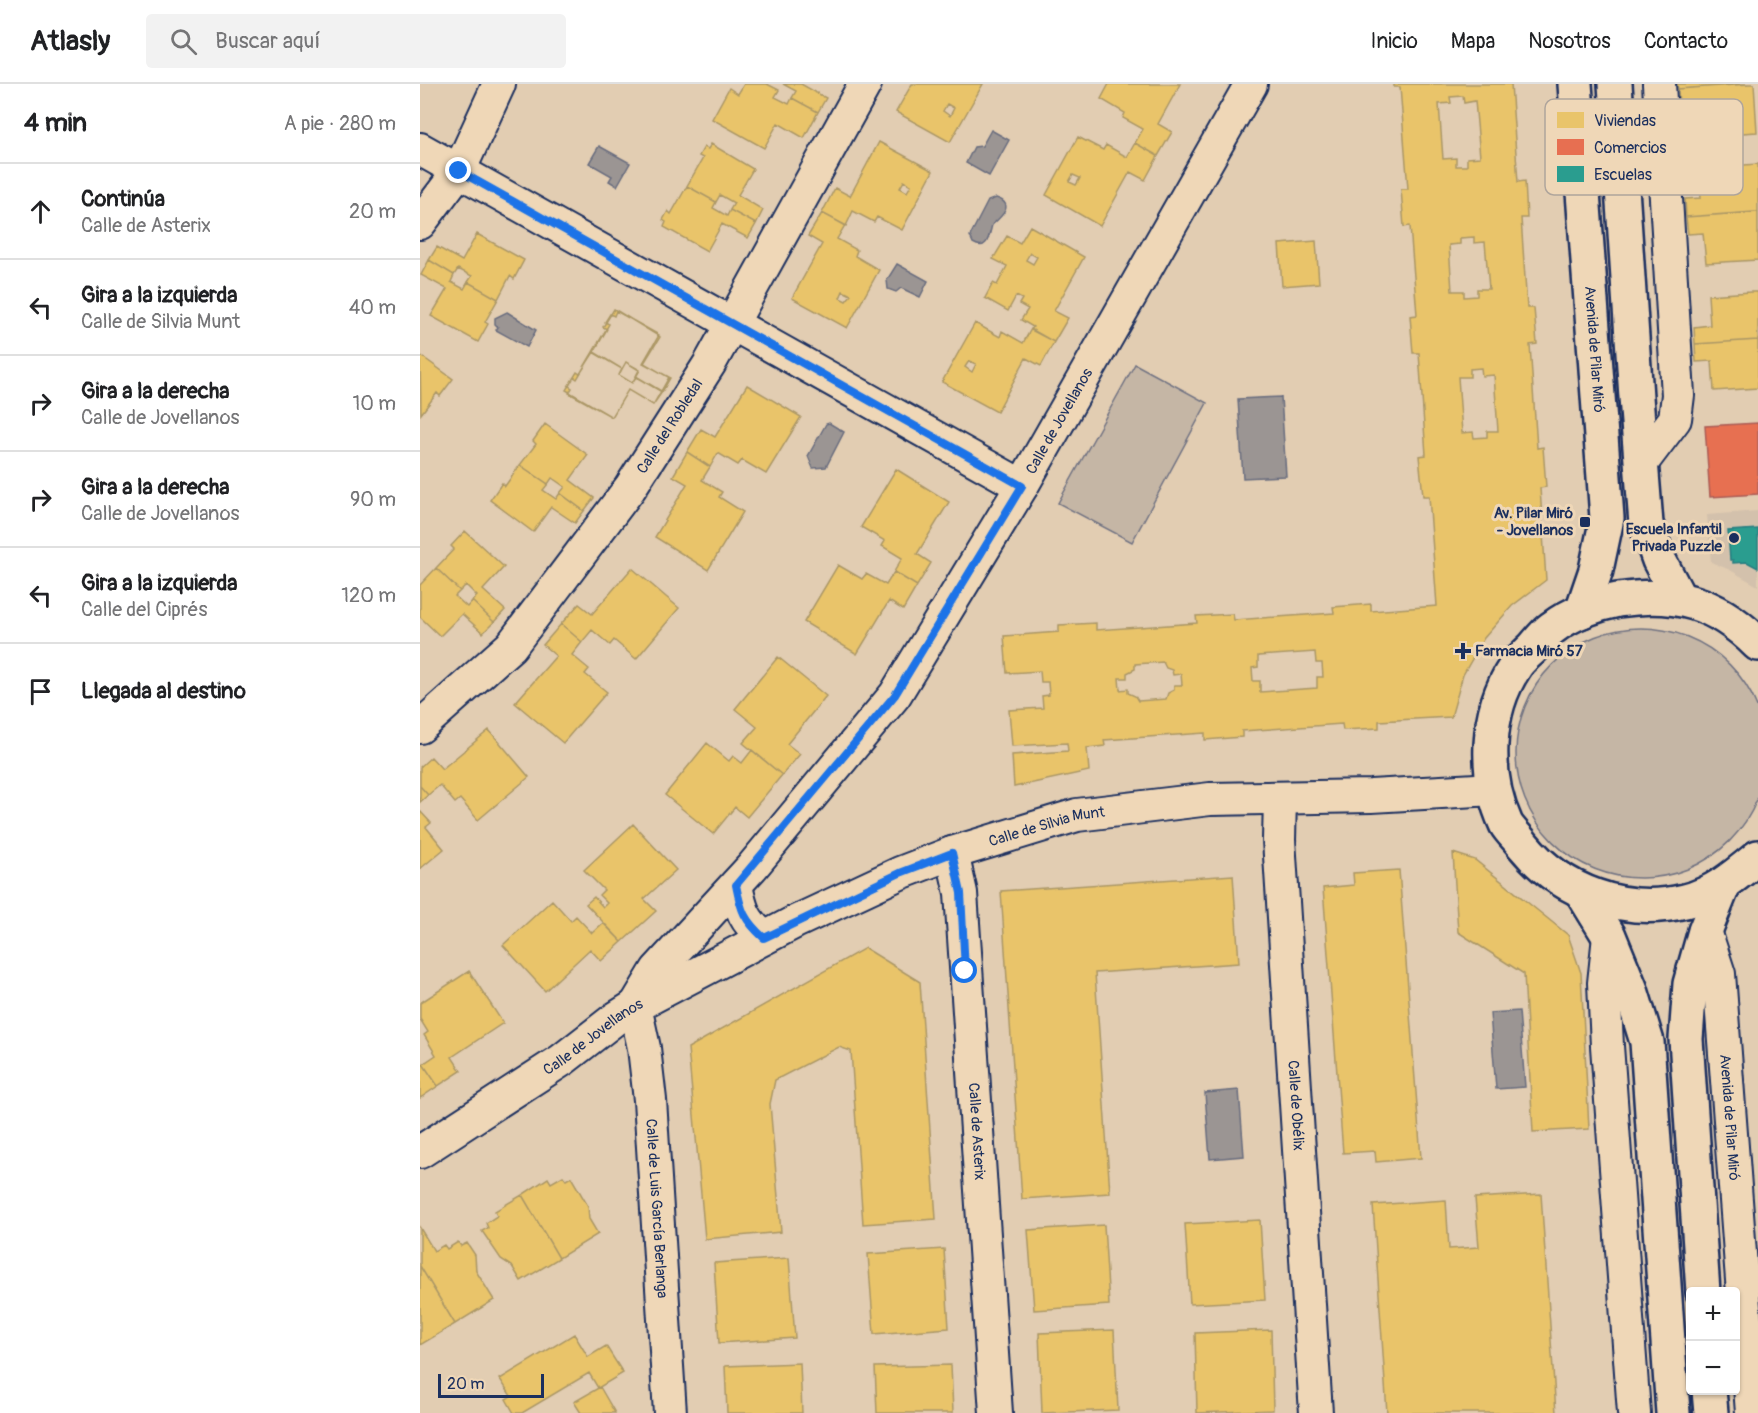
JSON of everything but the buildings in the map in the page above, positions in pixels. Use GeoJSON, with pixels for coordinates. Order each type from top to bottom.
{"type":"FeatureCollection","features":[{"type":"Feature","properties":{"kind":"street"},"geometry":{"type":"LineString","coordinates":[[420,223],[459,171],[499,84]]}},
{"type":"Feature","properties":{"kind":"street","name":"Calle del Robledal"},"geometry":{"type":"LineString","coordinates":[[420,727],[511,646],[630,488],[710,363],[865,84]]}},
{"type":"Feature","properties":{"kind":"street","name":"Calle de Jovellanos"},"geometry":{"type":"LineString","coordinates":[[420,1152],[562,1060],[635,1006],[657,970],[736,885],[895,695],[1022,486],[1251,84]]}},
{"type":"Feature","properties":{"kind":"street","name":"Avenida de Pilar Miró"},"geometry":{"type":"LineString","coordinates":[[1575,84],[1576,99]]}},
{"type":"Feature","properties":{"kind":"street"},"geometry":{"type":"LineString","coordinates":[[1615,84],[1616,99]]}},
{"type":"Feature","properties":{"kind":"street"},"geometry":{"type":"LineString","coordinates":[[1659,84],[1660,99]]}},
{"type":"Feature","properties":{"kind":"street"},"geometry":{"type":"LineString","coordinates":[[420,149],[1022,486]]}},
{"type":"Feature","properties":{"kind":"street","name":"Avenida de Pilar Miró"},"geometry":{"type":"LineString","coordinates":[[1582,611],[1596,570],[1608,518],[1583,195]]}},
{"type":"Feature","properties":{"kind":"street"},"geometry":{"type":"LineString","coordinates":[[1623,195],[1646,524],[1659,560],[1679,598]]}},
{"type":"Feature","properties":{"kind":"street"},"geometry":{"type":"LineString","coordinates":[[1641,464],[1675,419],[1678,394],[1666,195]]}},
{"type":"Feature","properties":{"kind":"street"},"geometry":{"type":"LineString","coordinates":[[1758,644],[1719,612],[1679,598],[1646,596],[1613,601],[1582,611],[1551,628],[1515,667],[1498,702],[1490,755],[1494,789],[1507,825],[1534,859],[1556,878],[1582,892],[1622,903],[1651,905],[1685,901],[1723,886],[1758,857]]}},
{"type":"Feature","properties":{"kind":"street","name":"Calle de Silvia Munt"},"geometry":{"type":"LineString","coordinates":[[635,1006],[764,938],[900,873],[952,853],[1077,815],[1210,799],[1371,796],[1494,789]]}},
{"type":"Feature","properties":{"kind":"street","name":"Calle de Obélix"},"geometry":{"type":"LineString","coordinates":[[1280,798],[1279,840],[1316,1413]]}},
{"type":"Feature","properties":{"kind":"street","name":"Calle de Asterix"},"geometry":{"type":"LineString","coordinates":[[952,853],[961,893],[996,1413]]}},
{"type":"Feature","properties":{"kind":"street"},"geometry":{"type":"LineString","coordinates":[[736,885],[740,907],[749,925],[764,938]]}},
{"type":"Feature","properties":{"kind":"street"},"geometry":{"type":"LineString","coordinates":[[1702,1287],[1686,1039],[1690,984],[1705,931],[1723,886]]}},
{"type":"Feature","properties":{"kind":"street"},"geometry":{"type":"LineString","coordinates":[[1582,892],[1609,936],[1647,1042],[1673,1413]]}},
{"type":"Feature","properties":{"kind":"street","name":"Avenida de Pilar Miró"},"geometry":{"type":"LineString","coordinates":[[1705,931],[1719,974],[1752,1413]]}},
{"type":"Feature","properties":{"kind":"street"},"geometry":{"type":"LineString","coordinates":[[1609,936],[1604,983],[1607,1046],[1634,1413]]}},
{"type":"Feature","properties":{"kind":"street","name":"Calle de Luis García Berlanga"},"geometry":{"type":"LineString","coordinates":[[635,1006],[644,1048],[650,1100],[670,1413]]}},
{"type":"Feature","properties":{"kind":"street"},"geometry":{"type":"LineString","coordinates":[[1709,1395],[1711,1413]]}},
{"type":"Feature","properties":{"kind":"shaded area"},"geometry":{"type":"Polygon","coordinates":[[[991,130],[1009,140],[989,176],[966,163],[974,147],[982,146],[991,130]]]}},
{"type":"Feature","properties":{"kind":"shaded area"},"geometry":{"type":"Polygon","coordinates":[[[599,146],[630,163],[617,186],[609,181],[612,176],[589,163],[599,146]]]}},
{"type":"Feature","properties":{"kind":"shaded area"},"geometry":{"type":"Polygon","coordinates":[[[996,198],[1005,204],[1005,211],[992,225],[985,244],[973,243],[970,236],[988,201],[996,198]]]}},
{"type":"Feature","properties":{"kind":"shaded area"},"geometry":{"type":"Polygon","coordinates":[[[897,264],[928,281],[920,297],[901,288],[896,292],[888,289],[887,280],[897,264]]]}},
{"type":"Feature","properties":{"kind":"shaded area"},"geometry":{"type":"Polygon","coordinates":[[[507,312],[536,330],[527,347],[496,330],[498,327],[495,324],[495,318],[507,312]]]}},
{"type":"Feature","properties":{"kind":"shaded area"},"geometry":{"type":"Polygon","coordinates":[[[1135,364],[1207,403],[1132,542],[1058,503],[1135,364]]]}},
{"type":"Feature","properties":{"kind":"shaded area"},"geometry":{"type":"Polygon","coordinates":[[[1281,397],[1286,476],[1243,478],[1238,399],[1281,397]]]}},
{"type":"Feature","properties":{"kind":"shaded area"},"geometry":{"type":"Polygon","coordinates":[[[829,423],[844,432],[826,467],[813,468],[808,456],[826,424],[829,423]]]}},
{"type":"Feature","properties":{"kind":"shaded area","name":"Escuela Infantil Privada Puzzle"},"geometry":{"type":"Polygon","coordinates":[[[1758,511],[1758,586],[1711,562],[1707,515],[1758,511]]]}},
{"type":"Feature","properties":{"kind":"shaded area"},"geometry":{"type":"Polygon","coordinates":[[[1641,628],[1665,631],[1689,638],[1710,649],[1729,665],[1745,684],[1759,714],[1759,792],[1756,801],[1745,822],[1729,841],[1710,857],[1689,868],[1665,875],[1641,878],[1617,875],[1593,868],[1572,857],[1553,841],[1537,822],[1526,801],[1519,777],[1516,753],[1519,729],[1526,705],[1537,684],[1553,665],[1572,649],[1593,638],[1617,631],[1641,628]]]}},
{"type":"Feature","properties":{"kind":"shaded area"},"geometry":{"type":"Polygon","coordinates":[[[1519,1011],[1525,1087],[1496,1089],[1490,1013],[1519,1011]]]}},
{"type":"Feature","properties":{"kind":"shaded area"},"geometry":{"type":"Polygon","coordinates":[[[1239,1090],[1244,1156],[1210,1159],[1205,1093],[1239,1090]]]}},
{"type":"Feature","properties":{"kind":"place","name":"Av. Pilar Miró - Jovellanos"},"geometry":{"type":"Point","coordinates":[1585,522]}},
{"type":"Feature","properties":{"kind":"place","name":"Escuela Infantil Privada Puzzle"},"geometry":{"type":"Point","coordinates":[1734,538]}},
{"type":"Feature","properties":{"kind":"place","name":"Farmacia Miró 57"},"geometry":{"type":"Point","coordinates":[1463,651]}},
{"type":"Feature","properties":{"kind":"route"},"geometry":{"type":"LineString","coordinates":[[459,171],[1022,486],[895,695],[736,885],[740,907],[749,925],[764,938],[900,873],[952,853],[961,893],[965,971]]}}]}
